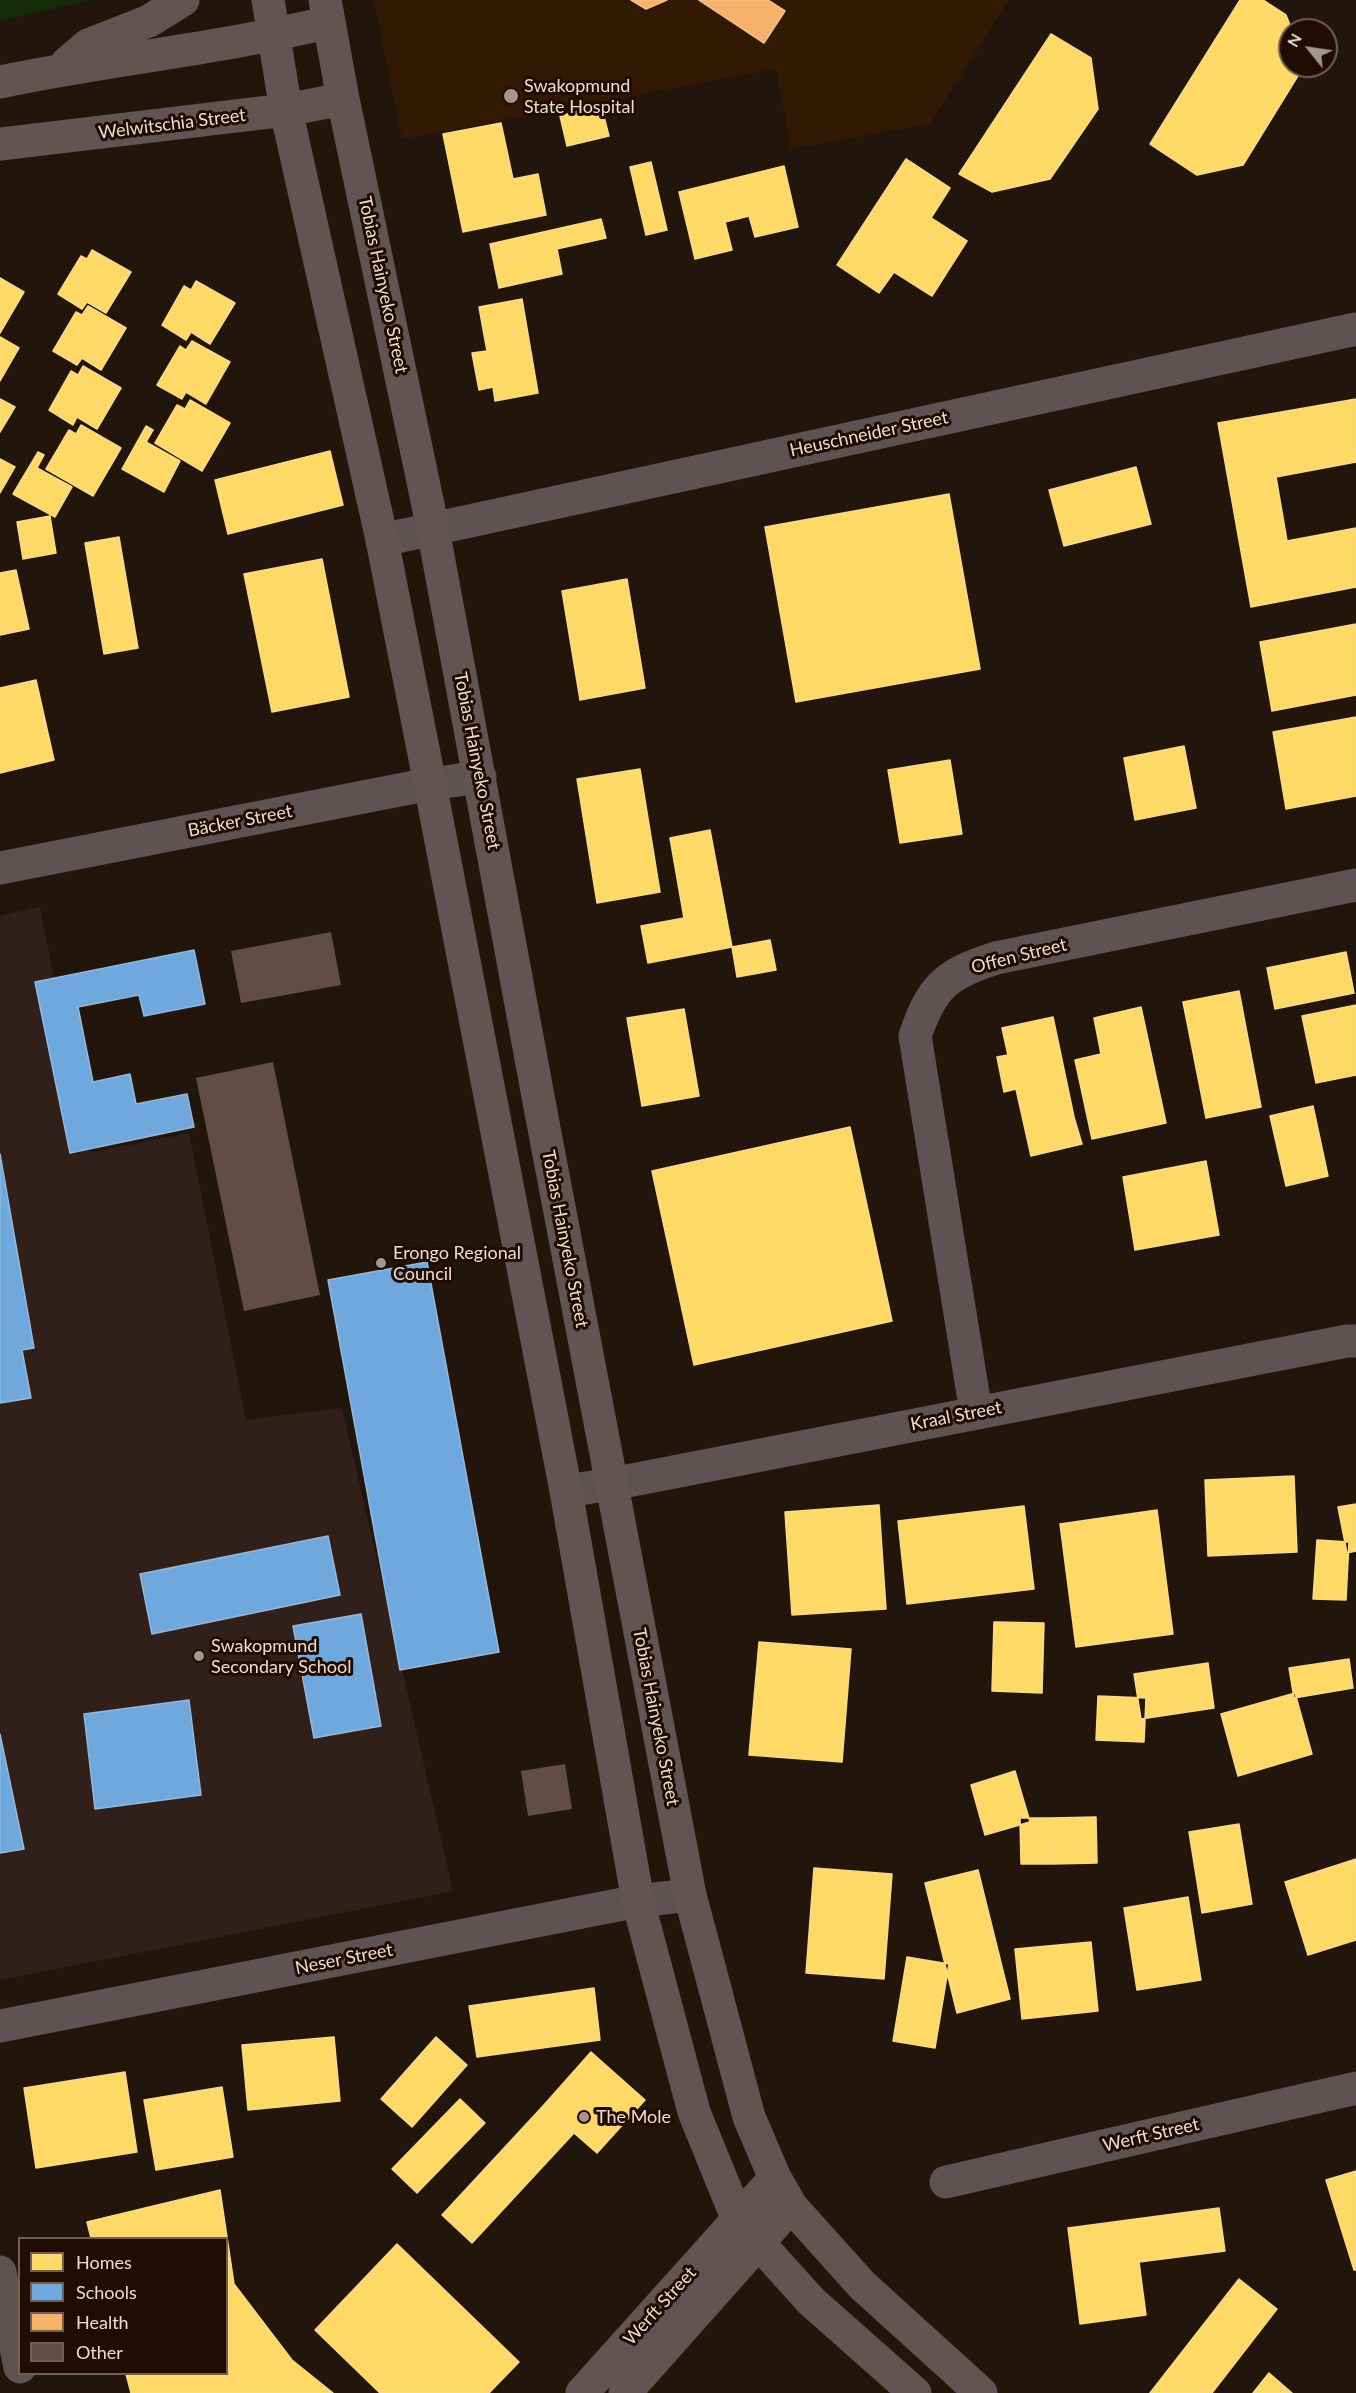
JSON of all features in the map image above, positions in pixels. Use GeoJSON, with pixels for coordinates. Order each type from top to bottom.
{"type":"FeatureCollection","features":[{"type":"Feature","properties":{"kind":"street"},"geometry":{"type":"LineString","coordinates":[[58,70],[88,45],[149,21],[183,0]]}},
{"type":"Feature","properties":{"kind":"street"},"geometry":{"type":"LineString","coordinates":[[268,0],[286,110],[382,540],[430,784],[566,1491],[638,1901],[694,2112],[747,2231],[811,2301],[915,2393]]}},
{"type":"Feature","properties":{"kind":"street"},"geometry":{"type":"LineString","coordinates":[[0,82],[58,70],[274,35],[327,11]]}},
{"type":"Feature","properties":{"kind":"street","name":"Tobias Hainyeko Street"},"geometry":{"type":"LineString","coordinates":[[327,11],[343,99],[433,529],[690,1895],[749,2117],[775,2178],[791,2206],[862,2285],[981,2393]]}},
{"type":"Feature","properties":{"kind":"street","name":"Welwitschia Street"},"geometry":{"type":"LineString","coordinates":[[0,144],[286,110],[343,99]]}},
{"type":"Feature","properties":{"kind":"street","name":"Heuschneider Street"},"geometry":{"type":"LineString","coordinates":[[382,540],[1356,329]]}},
{"type":"Feature","properties":{"kind":"street","name":"Bäcker Street"},"geometry":{"type":"LineString","coordinates":[[0,867],[430,784],[480,777]]}},
{"type":"Feature","properties":{"kind":"street","name":"Offen Street"},"geometry":{"type":"LineString","coordinates":[[976,1412],[915,1036],[924,1008],[942,983],[969,967],[996,958],[1356,885]]}},
{"type":"Feature","properties":{"kind":"street","name":"Kraal Street"},"geometry":{"type":"LineString","coordinates":[[566,1491],[612,1484],[1353,1339]]}},
{"type":"Feature","properties":{"kind":"street","name":"Neser Street"},"geometry":{"type":"LineString","coordinates":[[0,2026],[638,1901],[690,1895]]}},
{"type":"Feature","properties":{"kind":"street","name":"Werft Street"},"geometry":{"type":"LineString","coordinates":[[946,2182],[1356,2088]]}},
{"type":"Feature","properties":{"kind":"street"},"geometry":{"type":"LineString","coordinates":[[747,2231],[775,2178]]}},
{"type":"Feature","properties":{"kind":"street"},"geometry":{"type":"LineString","coordinates":[[747,2231],[791,2206]]}},
{"type":"Feature","properties":{"kind":"street","name":"Werft Street"},"geometry":{"type":"LineString","coordinates":[[582,2393],[747,2231]]}},
{"type":"Feature","properties":{"kind":"street","name":"Werft Street"},"geometry":{"type":"LineString","coordinates":[[625,2393],[747,2231]]}},
{"type":"Feature","properties":{"kind":"street"},"geometry":{"type":"LineString","coordinates":[[0,2272],[18,2358]]}},
{"type":"Feature","properties":{"kind":"street"},"geometry":{"type":"LineString","coordinates":[[21,2375],[25,2393]]}},
{"type":"Feature","properties":{"kind":"shaded area","name":"Swakopmund State Hospital"},"geometry":{"type":"Polygon","coordinates":[[[374,0],[1009,0],[930,124],[791,149],[776,69],[402,139],[374,0]]]}},
{"type":"Feature","properties":{"kind":"shaded area","name":"Swakopmund Secondary School"},"geometry":{"type":"Polygon","coordinates":[[[40,907],[89,1153],[189,1133],[246,1420],[342,1408],[453,1891],[0,1980],[0,916],[40,907]]]}},
{"type":"Feature","properties":{"kind":"green space"},"geometry":{"type":"Polygon","coordinates":[[[0,0],[92,0],[0,21],[0,0]]]}},
{"type":"Feature","properties":{"kind":"building: Homes"},"geometry":{"type":"Polygon","coordinates":[[[1240,0],[1263,0],[1286,15],[1287,18],[1278,18],[1278,78],[1297,78],[1243,165],[1197,175],[1150,144],[1240,0]]]}},
{"type":"Feature","properties":{"kind":"building: Homes"},"geometry":{"type":"Polygon","coordinates":[[[1051,34],[1091,58],[1098,109],[1050,179],[992,192],[959,174],[1051,34]]]}},
{"type":"Feature","properties":{"kind":"building: Homes"},"geometry":{"type":"Polygon","coordinates":[[[601,105],[609,136],[567,146],[560,116],[601,105]]]}},
{"type":"Feature","properties":{"kind":"building: Homes"},"geometry":{"type":"Polygon","coordinates":[[[501,123],[513,179],[538,174],[546,215],[463,232],[443,134],[501,123]]]}},
{"type":"Feature","properties":{"kind":"building: Homes"},"geometry":{"type":"Polygon","coordinates":[[[906,159],[950,188],[931,218],[967,241],[932,296],[894,272],[879,293],[837,265],[906,159]]]}},
{"type":"Feature","properties":{"kind":"building: Homes"},"geometry":{"type":"Polygon","coordinates":[[[651,162],[667,230],[646,235],[630,167],[651,162]]]}},
{"type":"Feature","properties":{"kind":"building: Homes"},"geometry":{"type":"Polygon","coordinates":[[[784,166],[798,227],[755,237],[749,216],[725,222],[732,250],[695,259],[679,192],[784,166]]]}},
{"type":"Feature","properties":{"kind":"building: Homes"},"geometry":{"type":"Polygon","coordinates":[[[601,219],[606,238],[494,263],[490,244],[601,219]]]}},
{"type":"Feature","properties":{"kind":"building: Homes"},"geometry":{"type":"Polygon","coordinates":[[[557,249],[562,274],[499,288],[494,263],[557,249]]]}},
{"type":"Feature","properties":{"kind":"building: Homes"},"geometry":{"type":"Polygon","coordinates":[[[92,250],[131,272],[106,313],[87,302],[82,309],[58,294],[81,256],[87,259],[92,250]]]}},
{"type":"Feature","properties":{"kind":"building: Homes"},"geometry":{"type":"Polygon","coordinates":[[[0,278],[24,292],[0,333],[0,278]]]}},
{"type":"Feature","properties":{"kind":"building: Homes"},"geometry":{"type":"Polygon","coordinates":[[[196,281],[235,303],[210,344],[191,332],[186,340],[162,325],[184,286],[191,290],[196,281]]]}},
{"type":"Feature","properties":{"kind":"building: Homes"},"geometry":{"type":"Polygon","coordinates":[[[522,299],[538,393],[495,401],[493,387],[479,390],[472,353],[487,351],[479,307],[522,299]]]}},
{"type":"Feature","properties":{"kind":"building: Homes"},"geometry":{"type":"Polygon","coordinates":[[[88,306],[126,328],[101,370],[82,358],[77,365],[53,351],[76,312],[82,315],[88,306]]]}},
{"type":"Feature","properties":{"kind":"building: Homes"},"geometry":{"type":"Polygon","coordinates":[[[0,337],[19,348],[0,381],[0,337]]]}},
{"type":"Feature","properties":{"kind":"building: Homes"},"geometry":{"type":"Polygon","coordinates":[[[192,341],[230,362],[206,404],[186,392],[182,399],[157,385],[180,346],[186,350],[192,341]]]}},
{"type":"Feature","properties":{"kind":"building: Homes"},"geometry":{"type":"Polygon","coordinates":[[[83,366],[121,388],[97,429],[77,417],[73,425],[49,410],[71,371],[78,375],[83,366]]]}},
{"type":"Feature","properties":{"kind":"building: Homes"},"geometry":{"type":"Polygon","coordinates":[[[0,399],[15,407],[0,432],[0,399]]]}},
{"type":"Feature","properties":{"kind":"building: Homes"},"geometry":{"type":"Polygon","coordinates":[[[1356,399],[1356,462],[1276,477],[1287,541],[1356,528],[1356,587],[1251,607],[1218,423],[1356,399]]]}},
{"type":"Feature","properties":{"kind":"building: Homes"},"geometry":{"type":"Polygon","coordinates":[[[190,400],[230,423],[202,471],[155,443],[177,405],[185,409],[190,400]]]}},
{"type":"Feature","properties":{"kind":"building: Homes"},"geometry":{"type":"Polygon","coordinates":[[[81,425],[121,448],[93,496],[46,469],[69,430],[76,434],[81,425]]]}},
{"type":"Feature","properties":{"kind":"building: Homes"},"geometry":{"type":"Polygon","coordinates":[[[146,426],[153,430],[146,442],[180,461],[164,492],[122,469],[146,426]]]}},
{"type":"Feature","properties":{"kind":"building: Homes"},"geometry":{"type":"Polygon","coordinates":[[[330,451],[343,505],[228,534],[215,480],[330,451]]]}},
{"type":"Feature","properties":{"kind":"building: Homes"},"geometry":{"type":"Polygon","coordinates":[[[38,452],[44,455],[37,468],[72,487],[55,517],[13,494],[38,452]]]}},
{"type":"Feature","properties":{"kind":"building: Homes"},"geometry":{"type":"Polygon","coordinates":[[[0,459],[15,467],[0,493],[0,459]]]}},
{"type":"Feature","properties":{"kind":"building: Homes"},"geometry":{"type":"Polygon","coordinates":[[[1136,467],[1151,524],[1064,546],[1049,490],[1136,467]]]}},
{"type":"Feature","properties":{"kind":"building: Homes"},"geometry":{"type":"Polygon","coordinates":[[[949,494],[980,669],[796,702],[765,527],[949,494]]]}},
{"type":"Feature","properties":{"kind":"building: Homes"},"geometry":{"type":"Polygon","coordinates":[[[50,516],[56,553],[23,559],[17,522],[50,516]]]}},
{"type":"Feature","properties":{"kind":"building: Homes"},"geometry":{"type":"Polygon","coordinates":[[[119,537],[138,648],[104,654],[85,543],[119,537]]]}},
{"type":"Feature","properties":{"kind":"building: Homes"},"geometry":{"type":"Polygon","coordinates":[[[322,559],[349,697],[272,712],[244,574],[322,559]]]}},
{"type":"Feature","properties":{"kind":"building: Homes"},"geometry":{"type":"Polygon","coordinates":[[[16,570],[29,629],[0,635],[0,573],[16,570]]]}},
{"type":"Feature","properties":{"kind":"building: Homes"},"geometry":{"type":"Polygon","coordinates":[[[627,579],[645,688],[580,700],[562,591],[627,579]]]}},
{"type":"Feature","properties":{"kind":"building: Homes"},"geometry":{"type":"Polygon","coordinates":[[[1356,624],[1356,695],[1272,711],[1260,642],[1356,624]]]}},
{"type":"Feature","properties":{"kind":"building: Homes"},"geometry":{"type":"Polygon","coordinates":[[[36,680],[54,760],[0,773],[0,688],[36,680]]]}},
{"type":"Feature","properties":{"kind":"building: Homes"},"geometry":{"type":"Polygon","coordinates":[[[1356,717],[1356,796],[1286,809],[1273,732],[1356,717]]]}},
{"type":"Feature","properties":{"kind":"building: Homes"},"geometry":{"type":"Polygon","coordinates":[[[1184,746],[1196,808],[1135,820],[1124,758],[1184,746]]]}},
{"type":"Feature","properties":{"kind":"building: Homes"},"geometry":{"type":"Polygon","coordinates":[[[950,760],[962,834],[900,843],[888,770],[950,760]]]}},
{"type":"Feature","properties":{"kind":"building: Homes"},"geometry":{"type":"Polygon","coordinates":[[[640,769],[660,892],[597,903],[577,779],[640,769]]]}},
{"type":"Feature","properties":{"kind":"building: Homes"},"geometry":{"type":"Polygon","coordinates":[[[710,830],[732,947],[648,963],[641,926],[684,918],[670,838],[710,830]]]}},
{"type":"Feature","properties":{"kind":"building: Homes"},"geometry":{"type":"Polygon","coordinates":[[[770,940],[776,970],[737,977],[732,947],[770,940]]]}},
{"type":"Feature","properties":{"kind":"building: Homes"},"geometry":{"type":"Polygon","coordinates":[[[1346,952],[1354,993],[1275,1009],[1267,968],[1346,952]]]}},
{"type":"Feature","properties":{"kind":"building: Homes"},"geometry":{"type":"Polygon","coordinates":[[[1239,991],[1261,1107],[1206,1118],[1183,1002],[1239,991]]]}},
{"type":"Feature","properties":{"kind":"building: Homes"},"geometry":{"type":"Polygon","coordinates":[[[1356,1005],[1356,1075],[1316,1083],[1302,1016],[1356,1005]]]}},
{"type":"Feature","properties":{"kind":"building: Homes"},"geometry":{"type":"Polygon","coordinates":[[[1141,1007],[1166,1123],[1092,1139],[1075,1060],[1101,1054],[1094,1018],[1141,1007]]]}},
{"type":"Feature","properties":{"kind":"building: Homes"},"geometry":{"type":"Polygon","coordinates":[[[684,1009],[699,1096],[642,1106],[627,1018],[684,1009]]]}},
{"type":"Feature","properties":{"kind":"building: Homes"},"geometry":{"type":"Polygon","coordinates":[[[1053,1017],[1082,1144],[1031,1156],[1016,1089],[1004,1092],[997,1057],[1008,1055],[1002,1028],[1053,1017]]]}},
{"type":"Feature","properties":{"kind":"building: Homes"},"geometry":{"type":"Polygon","coordinates":[[[1313,1106],[1328,1176],[1286,1186],[1270,1116],[1313,1106]]]}},
{"type":"Feature","properties":{"kind":"building: Homes"},"geometry":{"type":"Polygon","coordinates":[[[850,1127],[892,1321],[694,1365],[652,1171],[850,1127]]]}},
{"type":"Feature","properties":{"kind":"building: Homes"},"geometry":{"type":"Polygon","coordinates":[[[1206,1161],[1219,1235],[1135,1250],[1123,1177],[1206,1161]]]}},
{"type":"Feature","properties":{"kind":"building: Homes"},"geometry":{"type":"Polygon","coordinates":[[[1294,1476],[1297,1552],[1208,1556],[1205,1480],[1294,1476]]]}},
{"type":"Feature","properties":{"kind":"building: Homes"},"geometry":{"type":"Polygon","coordinates":[[[1356,1504],[1356,1551],[1347,1553],[1338,1507],[1356,1504]]]}},
{"type":"Feature","properties":{"kind":"building: Homes"},"geometry":{"type":"Polygon","coordinates":[[[879,1505],[886,1609],[792,1615],[785,1512],[879,1505]]]}},
{"type":"Feature","properties":{"kind":"building: Homes"},"geometry":{"type":"Polygon","coordinates":[[[1024,1506],[1034,1589],[907,1604],[898,1521],[1024,1506]]]}},
{"type":"Feature","properties":{"kind":"building: Homes"},"geometry":{"type":"Polygon","coordinates":[[[1157,1510],[1173,1634],[1076,1647],[1060,1524],[1157,1510]]]}},
{"type":"Feature","properties":{"kind":"building: Homes"},"geometry":{"type":"Polygon","coordinates":[[[1317,1540],[1349,1542],[1346,1600],[1313,1599],[1317,1540]]]}},
{"type":"Feature","properties":{"kind":"building: Homes"},"geometry":{"type":"Polygon","coordinates":[[[994,1622],[1044,1623],[1042,1693],[992,1691],[994,1622]]]}},
{"type":"Feature","properties":{"kind":"building: Homes"},"geometry":{"type":"Polygon","coordinates":[[[759,1642],[851,1649],[842,1762],[749,1755],[759,1642]]]}},
{"type":"Feature","properties":{"kind":"building: Homes"},"geometry":{"type":"Polygon","coordinates":[[[1349,1659],[1353,1688],[1294,1698],[1289,1668],[1349,1659]]]}},
{"type":"Feature","properties":{"kind":"building: Homes"},"geometry":{"type":"Polygon","coordinates":[[[1208,1663],[1214,1708],[1141,1719],[1134,1674],[1208,1663]]]}},
{"type":"Feature","properties":{"kind":"building: Homes"},"geometry":{"type":"Polygon","coordinates":[[[1295,1693],[1312,1754],[1238,1776],[1221,1714],[1295,1693]]]}},
{"type":"Feature","properties":{"kind":"building: Homes"},"geometry":{"type":"Polygon","coordinates":[[[1098,1696],[1146,1698],[1144,1742],[1096,1740],[1098,1696]]]}},
{"type":"Feature","properties":{"kind":"building: Homes"},"geometry":{"type":"Polygon","coordinates":[[[1015,1771],[1030,1822],[985,1835],[971,1785],[1015,1771]]]}},
{"type":"Feature","properties":{"kind":"building: Homes"},"geometry":{"type":"Polygon","coordinates":[[[1096,1817],[1097,1863],[1052,1864],[1051,1818],[1096,1817]]]}},
{"type":"Feature","properties":{"kind":"building: Homes"},"geometry":{"type":"Polygon","coordinates":[[[1020,1818],[1051,1818],[1052,1864],[1021,1864],[1020,1818]]]}},
{"type":"Feature","properties":{"kind":"building: Homes"},"geometry":{"type":"Polygon","coordinates":[[[1239,1824],[1252,1904],[1202,1913],[1189,1832],[1239,1824]]]}},
{"type":"Feature","properties":{"kind":"building: Homes"},"geometry":{"type":"Polygon","coordinates":[[[1356,1859],[1356,1940],[1308,1955],[1285,1882],[1356,1859]]]}},
{"type":"Feature","properties":{"kind":"building: Homes"},"geometry":{"type":"Polygon","coordinates":[[[814,1868],[892,1874],[884,1979],[806,1973],[814,1868]]]}},
{"type":"Feature","properties":{"kind":"building: Homes"},"geometry":{"type":"Polygon","coordinates":[[[978,1870],[1010,1999],[957,2013],[925,1883],[978,1870]]]}},
{"type":"Feature","properties":{"kind":"building: Homes"},"geometry":{"type":"Polygon","coordinates":[[[1188,1897],[1201,1980],[1137,1990],[1124,1908],[1188,1897]]]}},
{"type":"Feature","properties":{"kind":"building: Homes"},"geometry":{"type":"Polygon","coordinates":[[[1091,1942],[1098,2011],[1022,2019],[1015,1949],[1091,1942]]]}},
{"type":"Feature","properties":{"kind":"building: Homes"},"geometry":{"type":"Polygon","coordinates":[[[907,1957],[949,1964],[935,2048],[893,2041],[907,1957]]]}},
{"type":"Feature","properties":{"kind":"building: Homes"},"geometry":{"type":"Polygon","coordinates":[[[594,1988],[600,2040],[477,2057],[469,2006],[594,1988]]]}},
{"type":"Feature","properties":{"kind":"building: Homes"},"geometry":{"type":"Polygon","coordinates":[[[334,2037],[340,2101],[248,2110],[242,2045],[334,2037]]]}},
{"type":"Feature","properties":{"kind":"building: Homes"},"geometry":{"type":"Polygon","coordinates":[[[436,2037],[467,2065],[412,2127],[381,2099],[436,2037]]]}},
{"type":"Feature","properties":{"kind":"building: Homes"},"geometry":{"type":"Polygon","coordinates":[[[591,2052],[645,2100],[597,2153],[543,2106],[591,2052]]]}},
{"type":"Feature","properties":{"kind":"building: Homes"},"geometry":{"type":"Polygon","coordinates":[[[125,2072],[137,2152],[36,2168],[24,2088],[125,2072]]]}},
{"type":"Feature","properties":{"kind":"building: Homes"},"geometry":{"type":"Polygon","coordinates":[[[222,2087],[233,2157],[156,2170],[144,2100],[222,2087]]]}},
{"type":"Feature","properties":{"kind":"building: Homes"},"geometry":{"type":"Polygon","coordinates":[[[460,2099],[485,2123],[417,2193],[392,2169],[460,2099]]]}},
{"type":"Feature","properties":{"kind":"building: Homes"},"geometry":{"type":"Polygon","coordinates":[[[543,2106],[573,2134],[472,2243],[442,2215],[543,2106]]]}},
{"type":"Feature","properties":{"kind":"building: Homes"},"geometry":{"type":"Polygon","coordinates":[[[1356,2171],[1356,2270],[1354,2270],[1326,2180],[1356,2171]]]}},
{"type":"Feature","properties":{"kind":"building: Homes"},"geometry":{"type":"Polygon","coordinates":[[[220,2190],[227,2237],[91,2237],[87,2222],[220,2190]]]}},
{"type":"Feature","properties":{"kind":"building: Homes"},"geometry":{"type":"Polygon","coordinates":[[[1219,2208],[1225,2251],[1139,2262],[1146,2315],[1080,2324],[1068,2228],[1219,2208]]]}},
{"type":"Feature","properties":{"kind":"building: Homes"},"geometry":{"type":"Polygon","coordinates":[[[228,2244],[234,2284],[292,2360],[333,2393],[131,2393],[126,2375],[228,2375],[228,2244]]]}},
{"type":"Feature","properties":{"kind":"building: Homes"},"geometry":{"type":"Polygon","coordinates":[[[397,2244],[519,2362],[489,2393],[380,2393],[315,2330],[397,2244]]]}},
{"type":"Feature","properties":{"kind":"building: Homes"},"geometry":{"type":"Polygon","coordinates":[[[1239,2279],[1277,2309],[1212,2393],[1150,2393],[1239,2279]]]}},
{"type":"Feature","properties":{"kind":"building: Homes"},"geometry":{"type":"Polygon","coordinates":[[[1269,2373],[1292,2393],[1253,2393],[1269,2373]]]}},
{"type":"Feature","properties":{"kind":"building: Schools"},"geometry":{"type":"Polygon","coordinates":[[[194,950],[205,1004],[144,1016],[139,995],[78,1007],[93,1082],[130,1074],[136,1104],[187,1094],[194,1127],[70,1153],[35,982],[194,950]]]}},
{"type":"Feature","properties":{"kind":"building: Schools"},"geometry":{"type":"Polygon","coordinates":[[[0,1154],[34,1348],[22,1350],[31,1398],[0,1403],[0,1154]]]}},
{"type":"Feature","properties":{"kind":"building: Schools"},"geometry":{"type":"Polygon","coordinates":[[[427,1262],[499,1652],[400,1670],[328,1280],[427,1262]]]}},
{"type":"Feature","properties":{"kind":"building: Schools"},"geometry":{"type":"Polygon","coordinates":[[[328,1536],[340,1595],[152,1634],[140,1574],[328,1536]]]}},
{"type":"Feature","properties":{"kind":"building: Schools"},"geometry":{"type":"Polygon","coordinates":[[[361,1614],[381,1726],[314,1738],[293,1626],[361,1614]]]}},
{"type":"Feature","properties":{"kind":"building: Schools"},"geometry":{"type":"Polygon","coordinates":[[[189,1700],[201,1795],[95,1809],[84,1714],[189,1700]]]}},
{"type":"Feature","properties":{"kind":"building: Schools"},"geometry":{"type":"Polygon","coordinates":[[[0,1734],[24,1849],[0,1853],[0,1734]]]}},
{"type":"Feature","properties":{"kind":"building: Health"},"geometry":{"type":"Polygon","coordinates":[[[631,0],[667,0],[646,9],[631,0]]]}},
{"type":"Feature","properties":{"kind":"building: Health"},"geometry":{"type":"Polygon","coordinates":[[[699,0],[768,0],[785,11],[764,43],[699,0]]]}},
{"type":"Feature","properties":{"kind":"building: Other"},"geometry":{"type":"Polygon","coordinates":[[[331,932],[341,985],[241,1003],[231,951],[331,932]]]}},
{"type":"Feature","properties":{"kind":"building: Other"},"geometry":{"type":"Polygon","coordinates":[[[273,1062],[320,1295],[244,1311],[196,1078],[273,1062]]]}},
{"type":"Feature","properties":{"kind":"building: Other"},"geometry":{"type":"Polygon","coordinates":[[[565,1764],[572,1809],[528,1816],[521,1771],[565,1764]]]}},
{"type":"Feature","properties":{"kind":"place","name":"Swakopmund State Hospital"},"geometry":{"type":"Point","coordinates":[511,96]}},
{"type":"Feature","properties":{"kind":"place","name":"Erongo Regional Council"},"geometry":{"type":"Point","coordinates":[381,1263]}},
{"type":"Feature","properties":{"kind":"place","name":"Swakopmund Secondary School"},"geometry":{"type":"Point","coordinates":[199,1656]}},
{"type":"Feature","properties":{"kind":"place","name":"The Mole"},"geometry":{"type":"Point","coordinates":[584,2117]}}]}
